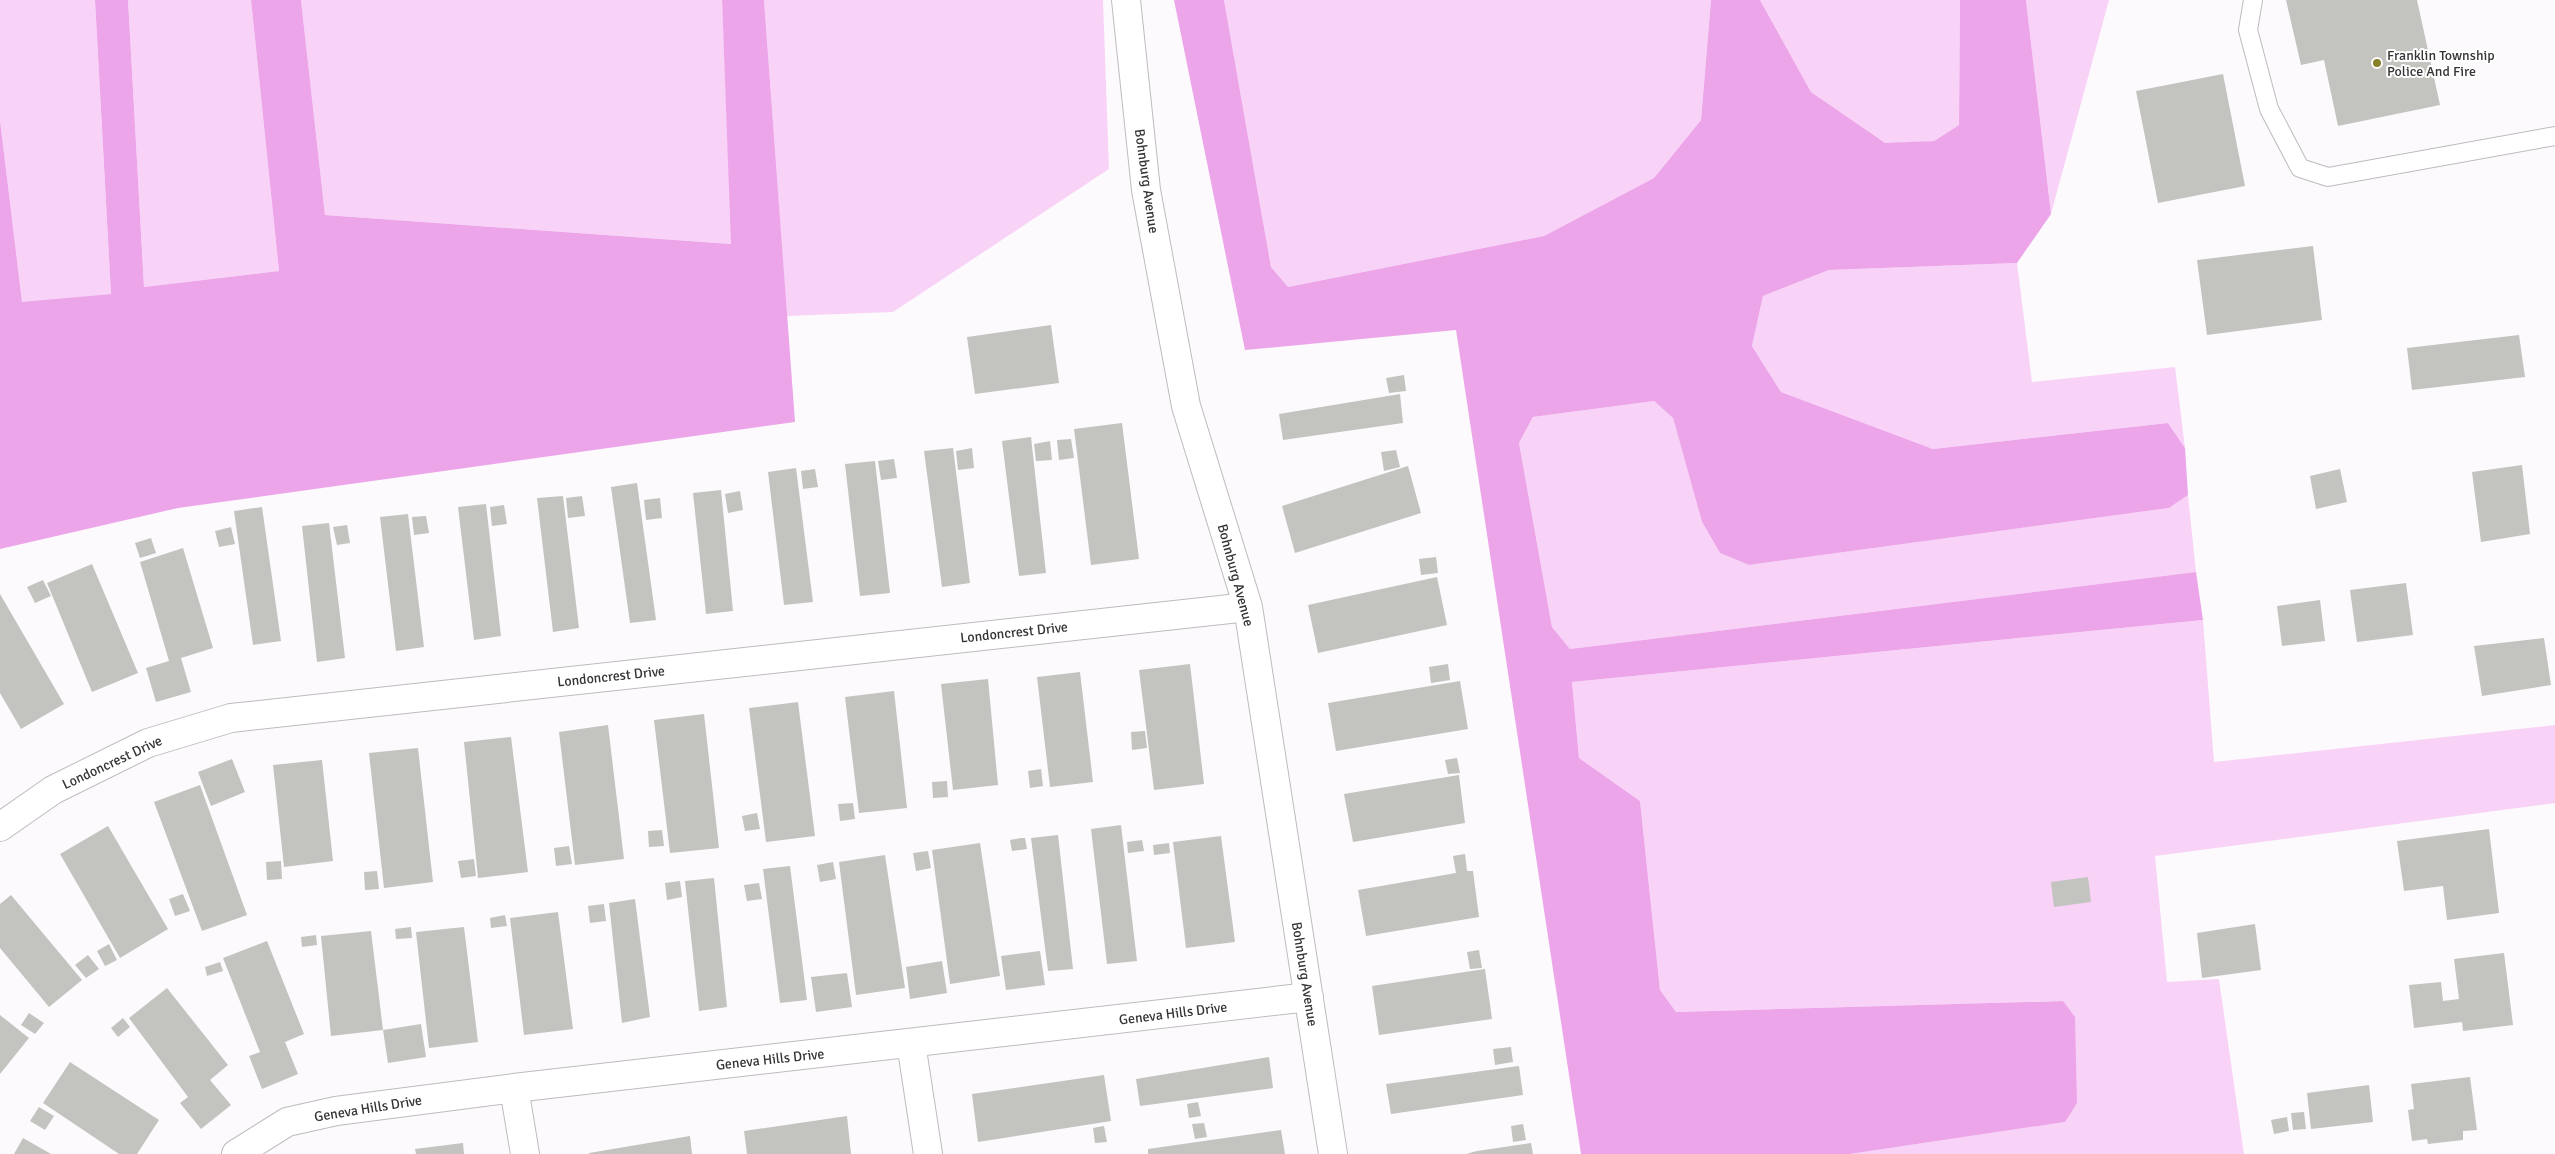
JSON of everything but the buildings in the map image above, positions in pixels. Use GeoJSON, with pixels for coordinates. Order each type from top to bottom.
{"type":"FeatureCollection","features":[{"type":"Feature","properties":{"kind":"street","name":"Bohnburg Avenue"},"geometry":{"type":"LineString","coordinates":[[1126,0],[1146,190],[1186,406],[1248,607],[1333,1154]]}},
{"type":"Feature","properties":{"kind":"street","name":"Londoncrest Drive"},"geometry":{"type":"LineString","coordinates":[[0,827],[53,790],[148,743],[231,718],[1248,607]]}},
{"type":"Feature","properties":{"kind":"street","name":"Geneva Hills Drive"},"geometry":{"type":"LineString","coordinates":[[238,1152],[287,1122],[336,1111],[514,1088],[1309,997]]}},
{"type":"Feature","properties":{"kind":"street"},"geometry":{"type":"LineString","coordinates":[[910,1043],[928,1154]]}},
{"type":"Feature","properties":{"kind":"street"},"geometry":{"type":"LineString","coordinates":[[514,1088],[525,1154]]}},
{"type":"Feature","properties":{"kind":"lane"},"geometry":{"type":"LineString","coordinates":[[2253,0],[2248,30],[2267,100],[2300,168],[2328,177],[2555,136]]}},
{"type":"Feature","properties":{"kind":"shaded area"},"geometry":{"type":"Polygon","coordinates":[[[0,0],[95,0],[111,294],[22,303],[0,120],[0,0]]]}},
{"type":"Feature","properties":{"kind":"shaded area"},"geometry":{"type":"Polygon","coordinates":[[[95,0],[128,0],[144,287],[279,271],[251,0],[301,0],[325,215],[731,244],[722,0],[764,0],[795,422],[178,508],[0,549],[0,120],[22,302],[111,294],[95,0]]]}},
{"type":"Feature","properties":{"kind":"shaded area"},"geometry":{"type":"Polygon","coordinates":[[[128,0],[251,0],[279,271],[144,287],[128,0]]]}},
{"type":"Feature","properties":{"kind":"shaded area"},"geometry":{"type":"Polygon","coordinates":[[[301,0],[722,0],[732,244],[325,215],[301,0]]]}},
{"type":"Feature","properties":{"kind":"shaded area"},"geometry":{"type":"Polygon","coordinates":[[[764,0],[1103,0],[1109,169],[893,312],[787,316],[764,0]]]}},
{"type":"Feature","properties":{"kind":"shaded area"},"geometry":{"type":"Polygon","coordinates":[[[1174,0],[1224,0],[1271,267],[1288,287],[1544,236],[1654,178],[1701,120],[1711,0],[1760,0],[1811,92],[1885,143],[1934,141],[1959,125],[1960,0],[2026,0],[2051,214],[2017,263],[1829,270],[1763,296],[1752,346],[1781,392],[1933,449],[2168,423],[2185,448],[2188,495],[2169,508],[1749,565],[1720,553],[1702,522],[1673,418],[1654,401],[1533,417],[1519,443],[1552,627],[1570,649],[2196,572],[2203,620],[1572,682],[1579,758],[1640,801],[1660,990],[1676,1012],[2063,1001],[2075,1017],[2077,1103],[2065,1122],[1850,1154],[1581,1154],[1456,330],[1245,350],[1174,0]]]}},
{"type":"Feature","properties":{"kind":"shaded area"},"geometry":{"type":"Polygon","coordinates":[[[1224,0],[1711,0],[1701,120],[1654,178],[1544,236],[1288,287],[1271,267],[1224,0]]]}},
{"type":"Feature","properties":{"kind":"shaded area"},"geometry":{"type":"Polygon","coordinates":[[[1760,0],[1960,0],[1959,125],[1934,141],[1885,144],[1811,92],[1760,0]]]}},
{"type":"Feature","properties":{"kind":"shaded area"},"geometry":{"type":"Polygon","coordinates":[[[2026,0],[2109,0],[2051,214],[2026,0]]]}},
{"type":"Feature","properties":{"kind":"shaded area"},"geometry":{"type":"Polygon","coordinates":[[[2017,263],[2032,382],[2175,367],[2185,448],[2168,423],[1933,449],[1781,392],[1752,346],[1763,296],[1829,270],[2017,263]]]}},
{"type":"Feature","properties":{"kind":"shaded area"},"geometry":{"type":"Polygon","coordinates":[[[1654,401],[1673,418],[1702,522],[1720,553],[1749,565],[2169,508],[2188,495],[2196,572],[1570,649],[1552,627],[1519,443],[1533,417],[1654,401]]]}},
{"type":"Feature","properties":{"kind":"shaded area"},"geometry":{"type":"Polygon","coordinates":[[[2203,620],[2214,762],[2555,725],[2555,803],[2155,856],[2167,982],[2219,979],[2244,1154],[1850,1154],[2065,1122],[2062,1001],[1676,1012],[1660,990],[1640,801],[1579,758],[1572,682],[2203,620]]]}},
{"type":"Feature","properties":{"kind":"place","name":"Franklin Township Police And Fire"},"geometry":{"type":"Point","coordinates":[2377,63]}}]}
